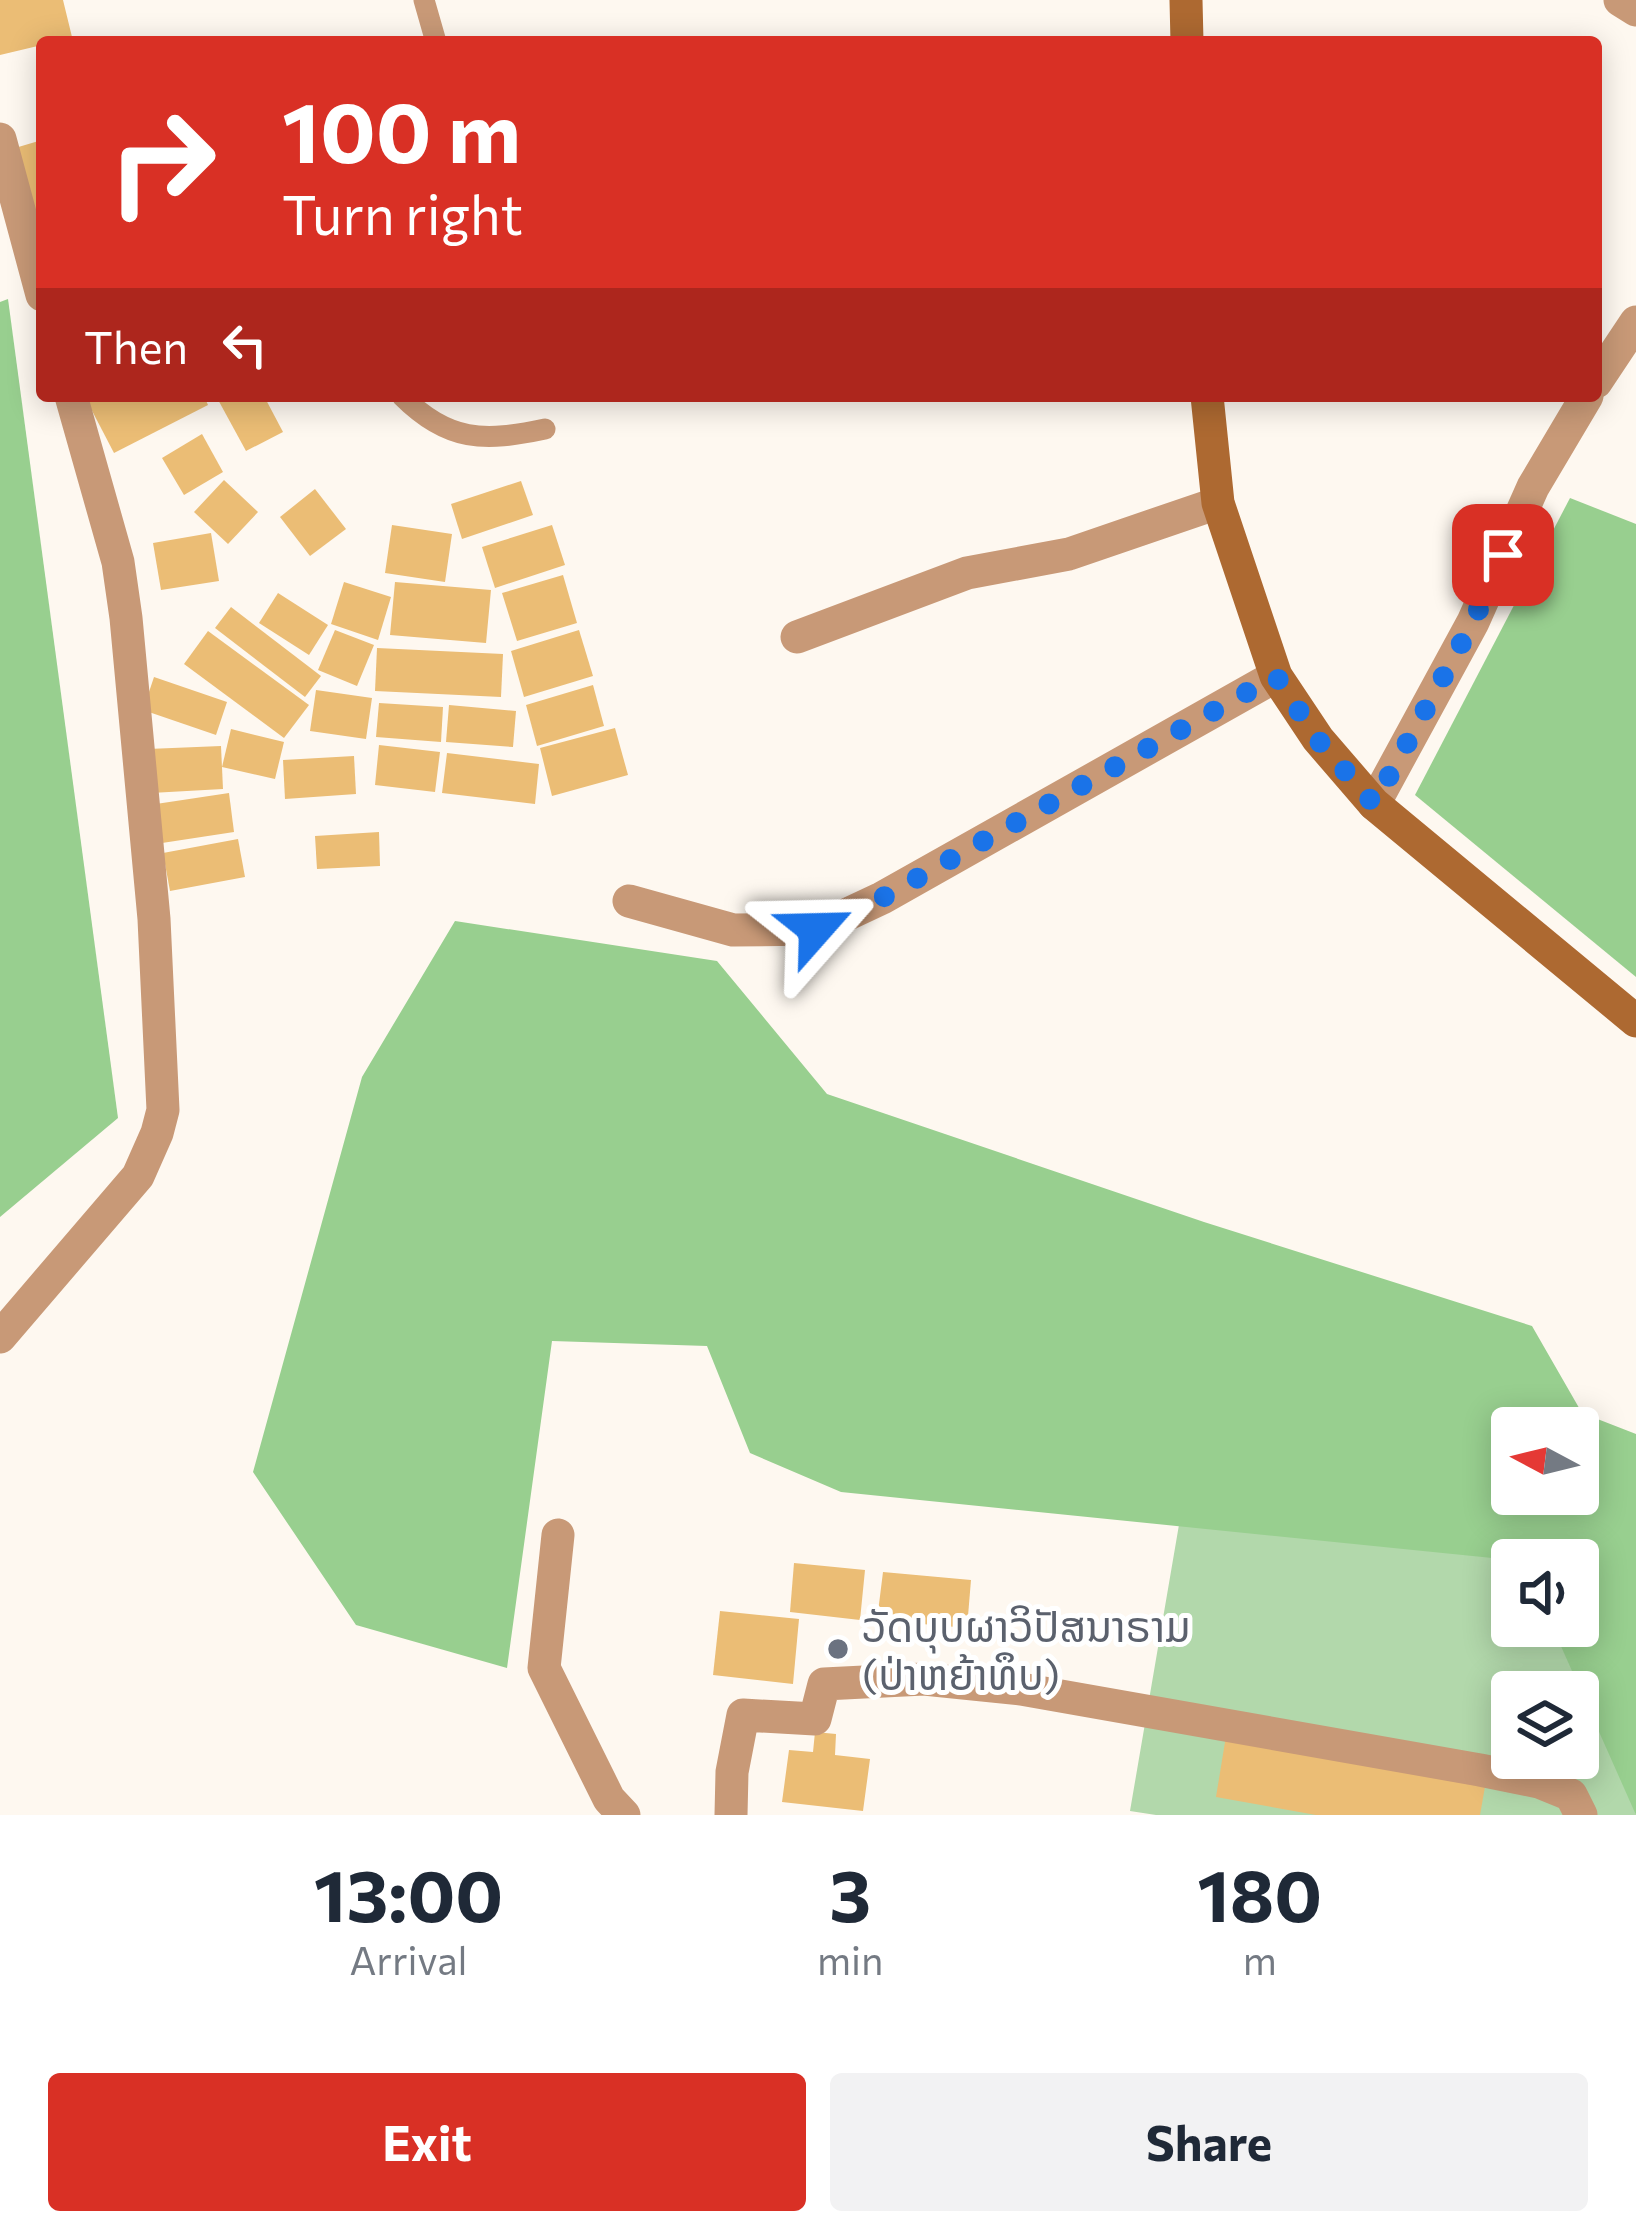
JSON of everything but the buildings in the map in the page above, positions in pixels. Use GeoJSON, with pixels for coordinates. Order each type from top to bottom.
{"type":"FeatureCollection","features":[{"type":"Feature","properties":{"kind":"main road"},"geometry":{"type":"LineString","coordinates":[[1186,0],[1187,36]]}},
{"type":"Feature","properties":{"kind":"main road"},"geometry":{"type":"LineString","coordinates":[[1208,402],[1218,503],[1276,676],[1318,740],[1374,804],[1636,1021]]}},
{"type":"Feature","properties":{"kind":"street"},"geometry":{"type":"LineString","coordinates":[[1619,0],[1636,10]]}},
{"type":"Feature","properties":{"kind":"street"},"geometry":{"type":"LineString","coordinates":[[0,139],[36,273]]}},
{"type":"Feature","properties":{"kind":"street"},"geometry":{"type":"LineString","coordinates":[[1602,373],[1636,322]]}},
{"type":"Feature","properties":{"kind":"street"},"geometry":{"type":"LineString","coordinates":[[0,1337],[138,1176],[163,1110],[154,919],[127,618],[118,562],[73,402]]}},
{"type":"Feature","properties":{"kind":"street"},"geometry":{"type":"LineString","coordinates":[[1374,804],[1473,622],[1533,487],[1583,402]]}},
{"type":"Feature","properties":{"kind":"street"},"geometry":{"type":"LineString","coordinates":[[797,637],[967,573],[1069,554],[1218,503]]}},
{"type":"Feature","properties":{"kind":"street"},"geometry":{"type":"LineString","coordinates":[[629,902],[733,930],[816,929],[882,898],[1276,676]]}},
{"type":"Feature","properties":{"kind":"street"},"geometry":{"type":"LineString","coordinates":[[558,1535],[544,1667],[610,1799],[624,1815]]}},
{"type":"Feature","properties":{"kind":"street"},"geometry":{"type":"LineString","coordinates":[[731,1815],[732,1772],[743,1715],[814,1719],[824,1684],[925,1679],[1021,1688],[1539,1782],[1570,1795],[1581,1815]]}},
{"type":"Feature","properties":{"kind":"lane"},"geometry":{"type":"LineString","coordinates":[[424,0],[434,36]]}},
{"type":"Feature","properties":{"kind":"lane"},"geometry":{"type":"LineString","coordinates":[[408,402],[451,432],[486,437],[544,428]]}},
{"type":"Feature","properties":{"kind":"green space"},"geometry":{"type":"Polygon","coordinates":[[[8,299],[118,1118],[0,1217],[0,302],[8,299]]]}},
{"type":"Feature","properties":{"kind":"green space"},"geometry":{"type":"Polygon","coordinates":[[[1570,498],[1636,524],[1636,977],[1415,795],[1570,498]]]}},
{"type":"Feature","properties":{"kind":"green space"},"geometry":{"type":"Polygon","coordinates":[[[455,921],[717,961],[827,1094],[1204,1222],[1532,1326],[1579,1407],[1491,1407],[1491,1515],[1599,1515],[1599,1420],[1636,1434],[1636,1815],[1599,1732],[1599,1671],[1572,1671],[1561,1647],[1599,1647],[1599,1539],[1491,1539],[1491,1558],[841,1492],[750,1453],[707,1346],[552,1341],[507,1668],[356,1625],[253,1472],[362,1077],[455,921]]]}},
{"type":"Feature","properties":{"kind":"green space"},"geometry":{"type":"Polygon","coordinates":[[[1200,1402],[1491,1488],[1491,1515],[1582,1515],[1586,1539],[1491,1539],[1491,1647],[1599,1647],[1599,1610],[1636,1815],[1156,1815],[1130,1811],[1200,1402]]]}},
{"type":"Feature","properties":{"kind":"place","name":"ວັດບຸບຜາວິປັສນາຣາມ (ປ່າຫຍ້າທຶບ)"},"geometry":{"type":"Point","coordinates":[838,1649]}},
{"type":"Feature","properties":{"kind":"route"},"geometry":{"type":"LineString","coordinates":[[816,929],[882,898],[1276,676],[1318,740],[1374,804],[1473,622],[1503,555]]}}]}
